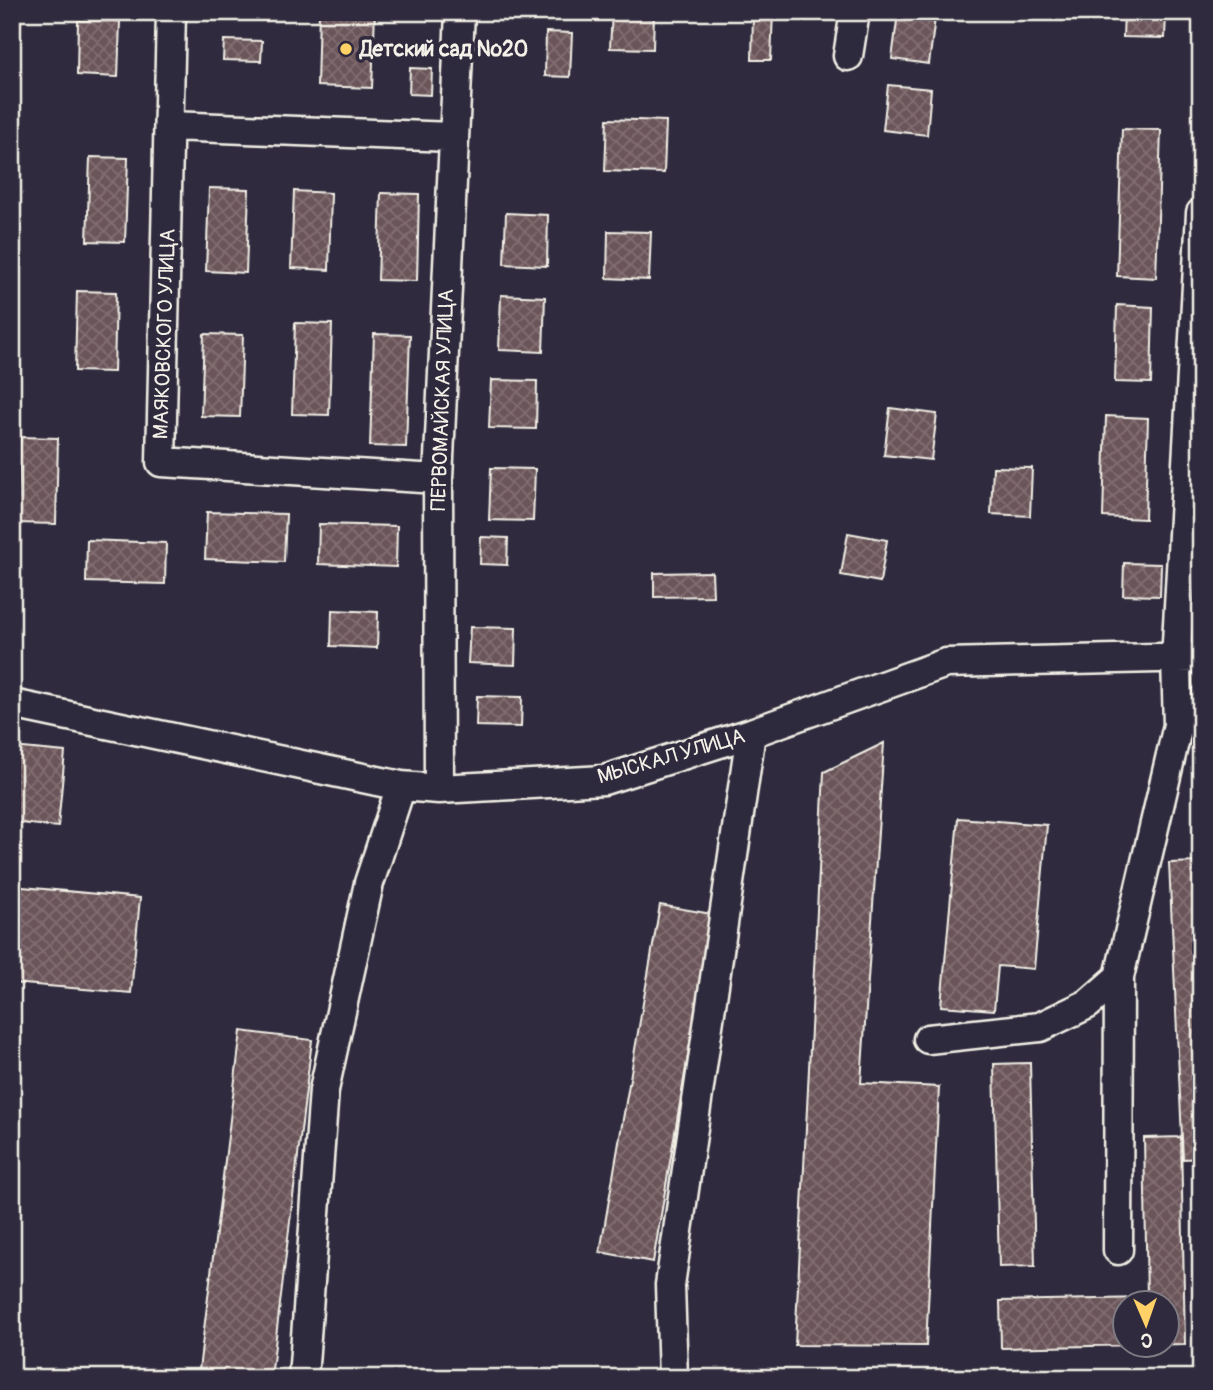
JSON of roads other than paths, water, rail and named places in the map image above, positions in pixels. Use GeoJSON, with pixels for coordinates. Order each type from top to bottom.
{"type":"FeatureCollection","features":[{"type":"Feature","properties":{"kind":"street","name":"МАЯКОВСКОГО УЛИЦА"},"geometry":{"type":"LineString","coordinates":[[171,12],[161,462],[438,479]]}},
{"type":"Feature","properties":{"kind":"street","name":"ПЕРВОМАЙСКАЯ УЛИЦА"},"geometry":{"type":"LineString","coordinates":[[439,789],[438,479],[452,137],[460,12]]}},
{"type":"Feature","properties":{"kind":"street"},"geometry":{"type":"LineString","coordinates":[[848,56],[856,12]]}},
{"type":"Feature","properties":{"kind":"street"},"geometry":{"type":"LineString","coordinates":[[170,126],[452,137]]}},
{"type":"Feature","properties":{"kind":"street"},"geometry":{"type":"LineString","coordinates":[[1118,1250],[1119,976],[1178,725],[1188,658],[1201,213]]}},
{"type":"Feature","properties":{"kind":"street","name":"МЫСКАЛ УЛИЦА"},"geometry":{"type":"LineString","coordinates":[[12,704],[401,786],[439,789],[604,780],[751,733],[946,663],[1188,658]]}},
{"type":"Feature","properties":{"kind":"street"},"geometry":{"type":"LineString","coordinates":[[673,1378],[670,1285],[751,733]]}},
{"type":"Feature","properties":{"kind":"street"},"geometry":{"type":"LineString","coordinates":[[303,1378],[324,1090],[369,883],[401,786]]}},
{"type":"Feature","properties":{"kind":"street"},"geometry":{"type":"LineString","coordinates":[[928,1039],[1040,1027],[1088,1004],[1119,976]]}},
{"type":"Feature","properties":{"kind":"place","name":"Детский сад №20"},"geometry":{"type":"Point","coordinates":[346,49]}}]}
